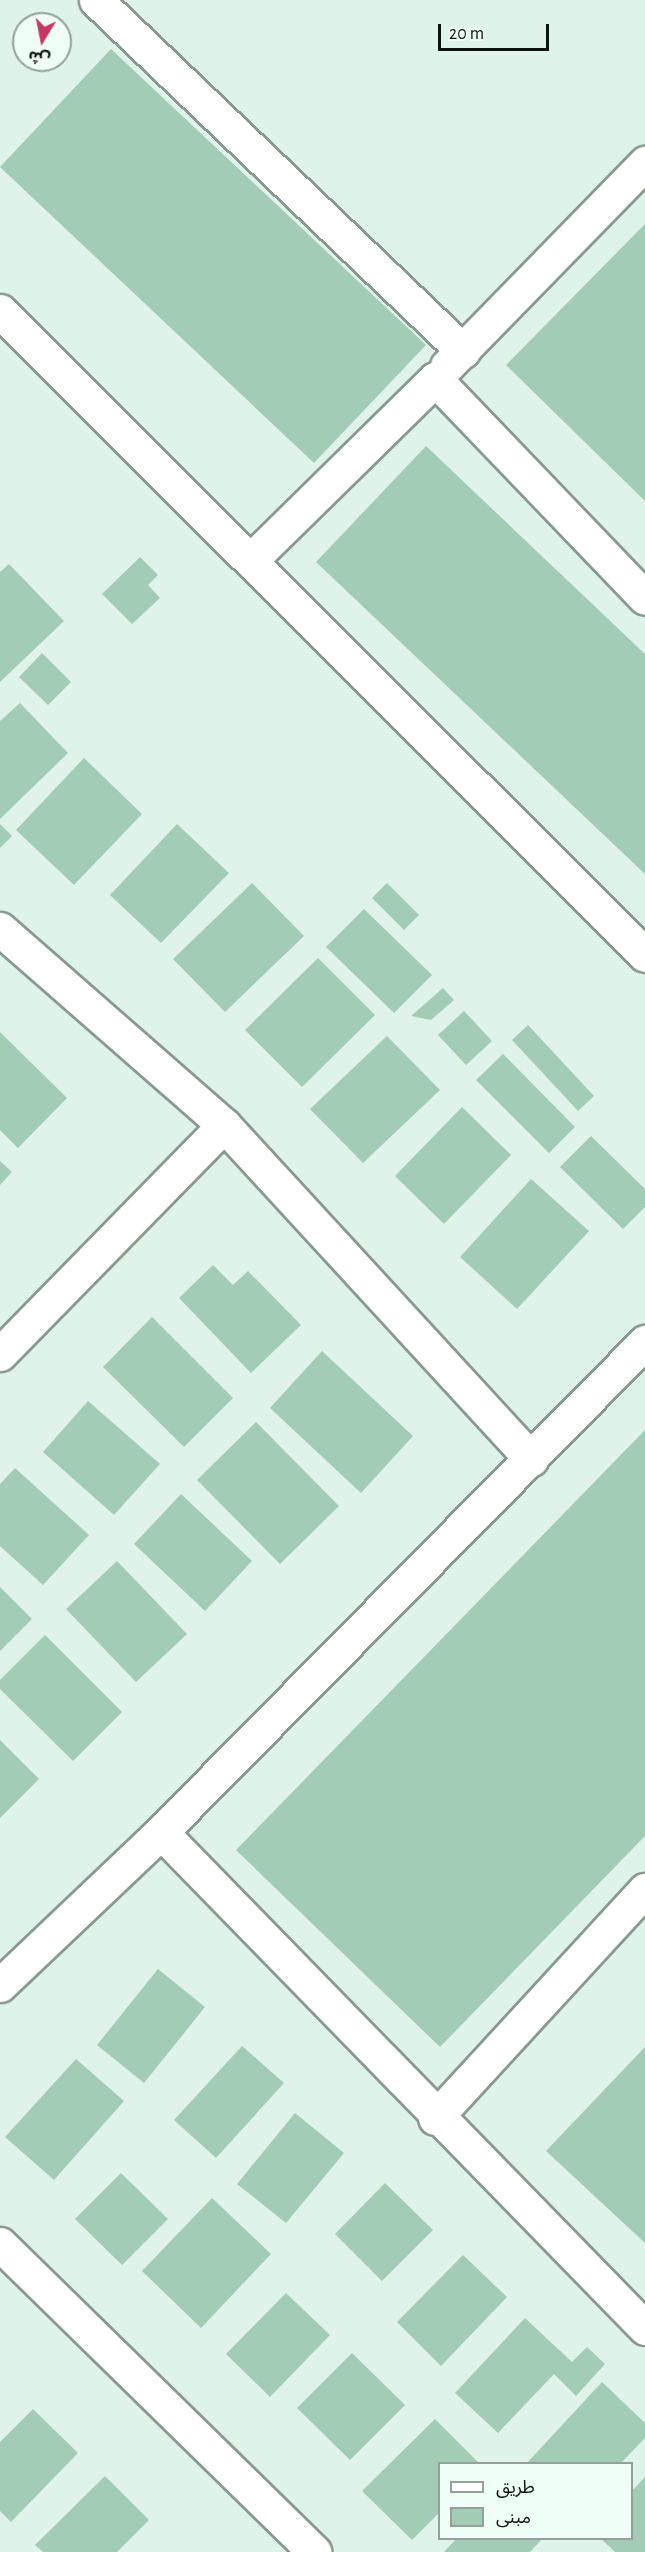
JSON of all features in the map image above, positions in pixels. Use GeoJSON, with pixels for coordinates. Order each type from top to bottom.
{"type":"FeatureCollection","features":[{"type":"Feature","properties":{"kind":"street"},"geometry":{"type":"LineString","coordinates":[[96,0],[463,351]]}},
{"type":"Feature","properties":{"kind":"street"},"geometry":{"type":"LineString","coordinates":[[252,559],[435,380],[645,163]]}},
{"type":"Feature","properties":{"kind":"street"},"geometry":{"type":"LineString","coordinates":[[0,311],[252,559],[645,955]]}},
{"type":"Feature","properties":{"kind":"street"},"geometry":{"type":"LineString","coordinates":[[435,380],[645,598]]}},
{"type":"Feature","properties":{"kind":"street"},"geometry":{"type":"LineString","coordinates":[[0,929],[224,1125],[531,1459]]}},
{"type":"Feature","properties":{"kind":"street"},"geometry":{"type":"LineString","coordinates":[[0,1354],[224,1125]]}},
{"type":"Feature","properties":{"kind":"street"},"geometry":{"type":"LineString","coordinates":[[0,1985],[160,1832],[645,1342]]}},
{"type":"Feature","properties":{"kind":"street"},"geometry":{"type":"LineString","coordinates":[[160,1832],[435,2118],[645,2328]]}},
{"type":"Feature","properties":{"kind":"street"},"geometry":{"type":"LineString","coordinates":[[435,2118],[645,1890]]}},
{"type":"Feature","properties":{"kind":"street"},"geometry":{"type":"LineString","coordinates":[[0,2244],[314,2552]]}},
{"type":"Feature","properties":{"kind":"building"},"geometry":{"type":"Polygon","coordinates":[[[111,49],[426,345],[314,463],[0,167],[111,49]]]}},
{"type":"Feature","properties":{"kind":"building"},"geometry":{"type":"Polygon","coordinates":[[[645,224],[645,501],[506,365],[645,224]]]}},
{"type":"Feature","properties":{"kind":"building"},"geometry":{"type":"Polygon","coordinates":[[[426,446],[645,654],[645,874],[316,562],[426,446]]]}},
{"type":"Feature","properties":{"kind":"building"},"geometry":{"type":"Polygon","coordinates":[[[140,557],[158,575],[148,585],[160,598],[132,624],[102,594],[140,557]]]}},
{"type":"Feature","properties":{"kind":"building"},"geometry":{"type":"Polygon","coordinates":[[[9,564],[64,621],[0,682],[0,572],[9,564]]]}},
{"type":"Feature","properties":{"kind":"building"},"geometry":{"type":"Polygon","coordinates":[[[42,653],[71,682],[48,705],[19,677],[42,653]]]}},
{"type":"Feature","properties":{"kind":"building"},"geometry":{"type":"Polygon","coordinates":[[[20,703],[68,753],[0,819],[0,721],[20,703]]]}},
{"type":"Feature","properties":{"kind":"building"},"geometry":{"type":"Polygon","coordinates":[[[84,758],[142,814],[74,885],[16,830],[84,758]]]}},
{"type":"Feature","properties":{"kind":"building"},"geometry":{"type":"Polygon","coordinates":[[[0,824],[12,836],[0,848],[0,824]]]}},
{"type":"Feature","properties":{"kind":"building"},"geometry":{"type":"Polygon","coordinates":[[[177,824],[229,873],[161,943],[110,895],[177,824]]]}},
{"type":"Feature","properties":{"kind":"building"},"geometry":{"type":"Polygon","coordinates":[[[252,883],[304,936],[225,1012],[173,959],[252,883]]]}},
{"type":"Feature","properties":{"kind":"building"},"geometry":{"type":"Polygon","coordinates":[[[387,883],[419,915],[404,930],[372,898],[387,883]]]}},
{"type":"Feature","properties":{"kind":"building"},"geometry":{"type":"Polygon","coordinates":[[[364,909],[432,975],[394,1013],[326,947],[364,909]]]}},
{"type":"Feature","properties":{"kind":"building"},"geometry":{"type":"Polygon","coordinates":[[[318,958],[375,1015],[302,1087],[245,1030],[318,958]]]}},
{"type":"Feature","properties":{"kind":"building"},"geometry":{"type":"Polygon","coordinates":[[[443,988],[454,1000],[431,1020],[411,1016],[443,988]]]}},
{"type":"Feature","properties":{"kind":"building"},"geometry":{"type":"Polygon","coordinates":[[[464,1011],[492,1041],[466,1065],[438,1035],[464,1011]]]}},
{"type":"Feature","properties":{"kind":"building"},"geometry":{"type":"Polygon","coordinates":[[[528,1025],[594,1096],[578,1111],[512,1040],[528,1025]]]}},
{"type":"Feature","properties":{"kind":"building"},"geometry":{"type":"Polygon","coordinates":[[[0,1032],[67,1098],[18,1148],[0,1130],[0,1032]]]}},
{"type":"Feature","properties":{"kind":"building"},"geometry":{"type":"Polygon","coordinates":[[[387,1036],[440,1090],[363,1163],[310,1109],[387,1036]]]}},
{"type":"Feature","properties":{"kind":"building"},"geometry":{"type":"Polygon","coordinates":[[[503,1054],[575,1127],[549,1153],[476,1080],[503,1054]]]}},
{"type":"Feature","properties":{"kind":"building"},"geometry":{"type":"Polygon","coordinates":[[[462,1107],[511,1155],[444,1224],[395,1176],[462,1107]]]}},
{"type":"Feature","properties":{"kind":"building"},"geometry":{"type":"Polygon","coordinates":[[[591,1136],[645,1189],[645,1207],[623,1229],[560,1167],[591,1136]]]}},
{"type":"Feature","properties":{"kind":"building"},"geometry":{"type":"Polygon","coordinates":[[[0,1161],[12,1172],[0,1185],[0,1161]]]}},
{"type":"Feature","properties":{"kind":"building"},"geometry":{"type":"Polygon","coordinates":[[[531,1179],[589,1231],[517,1309],[460,1257],[531,1179]]]}},
{"type":"Feature","properties":{"kind":"building"},"geometry":{"type":"Polygon","coordinates":[[[213,1265],[233,1285],[248,1271],[301,1325],[251,1373],[179,1298],[213,1265]]]}},
{"type":"Feature","properties":{"kind":"building"},"geometry":{"type":"Polygon","coordinates":[[[152,1317],[233,1398],[184,1447],[103,1367],[152,1317]]]}},
{"type":"Feature","properties":{"kind":"building"},"geometry":{"type":"Polygon","coordinates":[[[322,1351],[413,1436],[361,1493],[270,1408],[322,1351]]]}},
{"type":"Feature","properties":{"kind":"building"},"geometry":{"type":"Polygon","coordinates":[[[88,1401],[160,1464],[114,1515],[43,1452],[88,1401]]]}},
{"type":"Feature","properties":{"kind":"building"},"geometry":{"type":"Polygon","coordinates":[[[256,1422],[339,1506],[280,1564],[197,1480],[256,1422]]]}},
{"type":"Feature","properties":{"kind":"building"},"geometry":{"type":"Polygon","coordinates":[[[645,1430],[645,1836],[440,2047],[236,1850],[645,1430]]]}},
{"type":"Feature","properties":{"kind":"building"},"geometry":{"type":"Polygon","coordinates":[[[15,1468],[89,1535],[43,1585],[0,1546],[0,1484],[15,1468]]]}},
{"type":"Feature","properties":{"kind":"building"},"geometry":{"type":"Polygon","coordinates":[[[181,1494],[252,1561],[205,1611],[134,1544],[181,1494]]]}},
{"type":"Feature","properties":{"kind":"building"},"geometry":{"type":"Polygon","coordinates":[[[117,1561],[187,1634],[136,1682],[66,1609],[117,1561]]]}},
{"type":"Feature","properties":{"kind":"building"},"geometry":{"type":"Polygon","coordinates":[[[0,1587],[32,1619],[0,1651],[0,1587]]]}},
{"type":"Feature","properties":{"kind":"building"},"geometry":{"type":"Polygon","coordinates":[[[45,1635],[122,1712],[73,1761],[0,1689],[0,1680],[45,1635]]]}},
{"type":"Feature","properties":{"kind":"building"},"geometry":{"type":"Polygon","coordinates":[[[0,1740],[39,1779],[0,1818],[0,1740]]]}},
{"type":"Feature","properties":{"kind":"building"},"geometry":{"type":"Polygon","coordinates":[[[158,1969],[205,2007],[144,2083],[97,2045],[158,1969]]]}},
{"type":"Feature","properties":{"kind":"building"},"geometry":{"type":"Polygon","coordinates":[[[242,2046],[284,2083],[216,2158],[174,2120],[242,2046]]]}},
{"type":"Feature","properties":{"kind":"building"},"geometry":{"type":"Polygon","coordinates":[[[645,2047],[645,2243],[546,2151],[645,2047]]]}},
{"type":"Feature","properties":{"kind":"building"},"geometry":{"type":"Polygon","coordinates":[[[76,2059],[124,2101],[54,2180],[5,2137],[76,2059]]]}},
{"type":"Feature","properties":{"kind":"building"},"geometry":{"type":"Polygon","coordinates":[[[295,2113],[344,2153],[286,2223],[237,2184],[295,2113]]]}},
{"type":"Feature","properties":{"kind":"building"},"geometry":{"type":"Polygon","coordinates":[[[121,2173],[168,2219],[122,2265],[75,2219],[121,2173]]]}},
{"type":"Feature","properties":{"kind":"building"},"geometry":{"type":"Polygon","coordinates":[[[385,2183],[433,2230],[382,2281],[335,2234],[385,2183]]]}},
{"type":"Feature","properties":{"kind":"building"},"geometry":{"type":"Polygon","coordinates":[[[212,2198],[271,2254],[201,2328],[142,2271],[212,2198]]]}},
{"type":"Feature","properties":{"kind":"building"},"geometry":{"type":"Polygon","coordinates":[[[463,2255],[507,2297],[441,2366],[397,2322],[463,2255]]]}},
{"type":"Feature","properties":{"kind":"building"},"geometry":{"type":"Polygon","coordinates":[[[286,2293],[330,2335],[270,2397],[226,2354],[286,2293]]]}},
{"type":"Feature","properties":{"kind":"building"},"geometry":{"type":"Polygon","coordinates":[[[525,2318],[572,2362],[587,2347],[605,2364],[576,2396],[554,2374],[498,2433],[455,2393],[525,2318]]]}},
{"type":"Feature","properties":{"kind":"building"},"geometry":{"type":"Polygon","coordinates":[[[352,2353],[405,2405],[350,2460],[297,2408],[352,2353]]]}},
{"type":"Feature","properties":{"kind":"building"},"geometry":{"type":"Polygon","coordinates":[[[602,2382],[645,2423],[645,2438],[622,2462],[528,2462],[602,2382]]]}},
{"type":"Feature","properties":{"kind":"building"},"geometry":{"type":"Polygon","coordinates":[[[33,2409],[78,2453],[11,2522],[0,2511],[0,2442],[33,2409]]]}},
{"type":"Feature","properties":{"kind":"building"},"geometry":{"type":"Polygon","coordinates":[[[435,2419],[478,2462],[438,2462],[438,2514],[412,2540],[362,2491],[435,2419]]]}},
{"type":"Feature","properties":{"kind":"building"},"geometry":{"type":"Polygon","coordinates":[[[105,2476],[149,2520],[117,2552],[43,2552],[35,2545],[105,2476]]]}},
{"type":"Feature","properties":{"kind":"building"},"geometry":{"type":"Polygon","coordinates":[[[645,2477],[645,2552],[615,2552],[602,2540],[633,2540],[633,2490],[645,2477]]]}},
{"type":"Feature","properties":{"kind":"building"},"geometry":{"type":"Polygon","coordinates":[[[455,2540],[541,2540],[530,2552],[444,2552],[455,2540]]]}}]}
